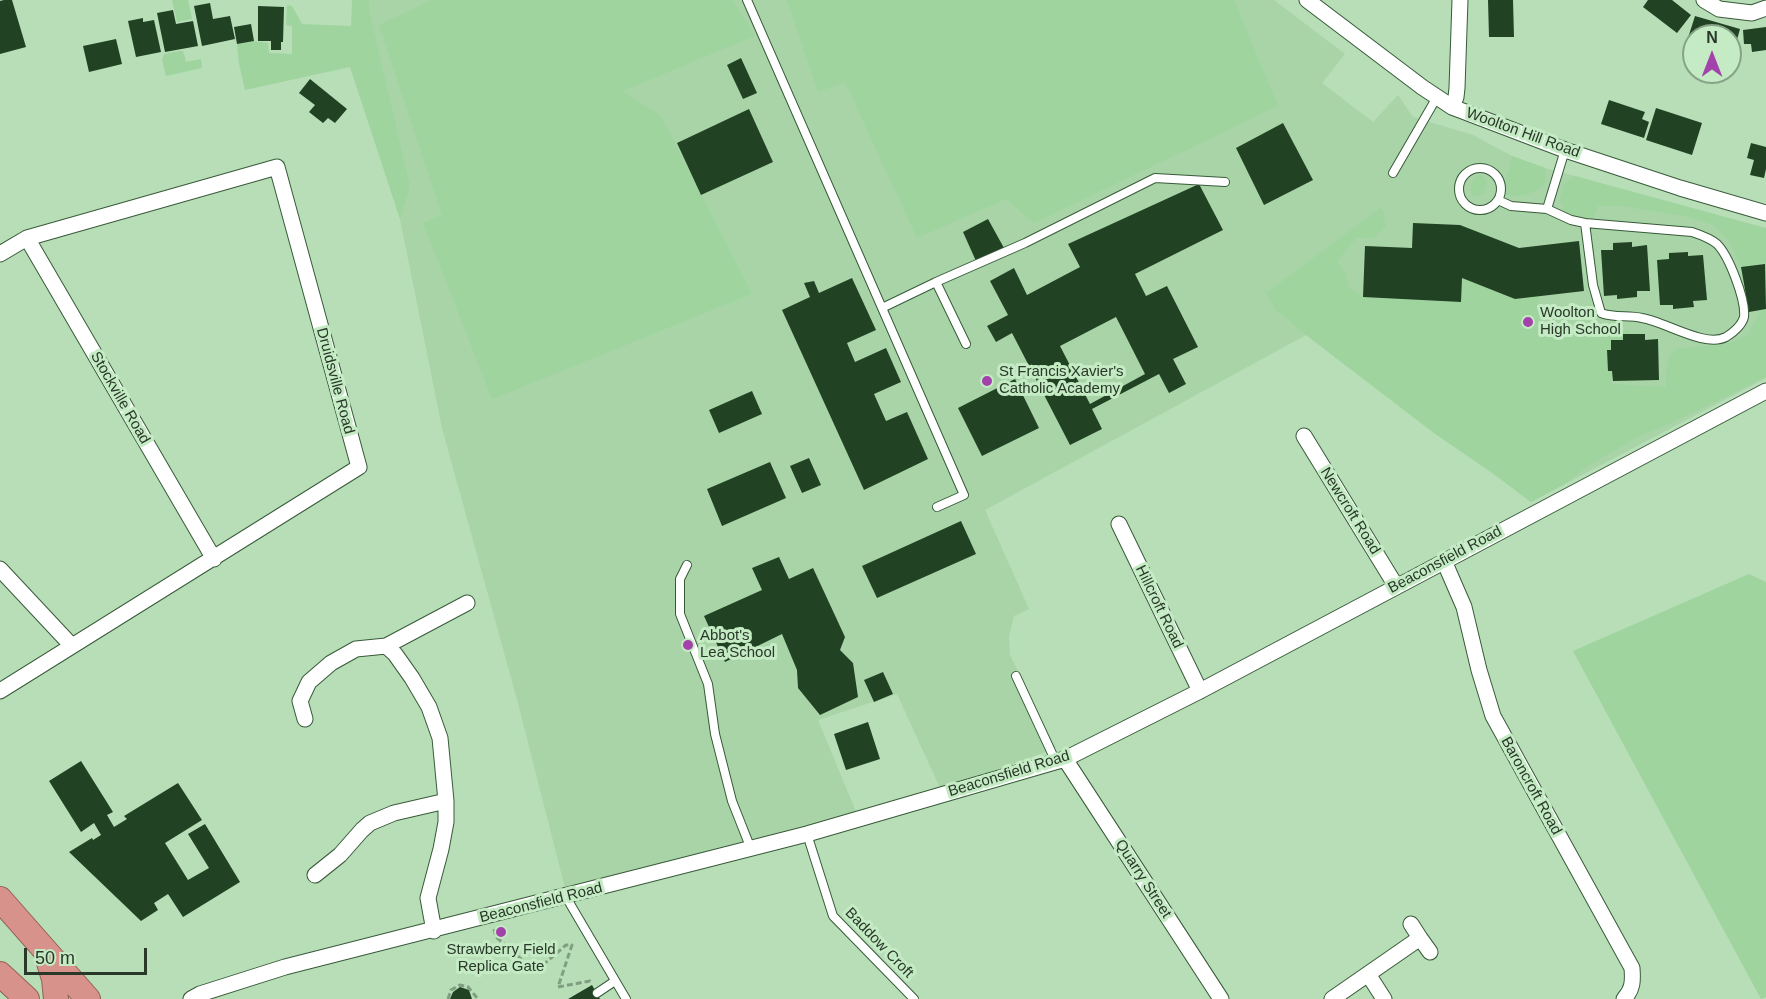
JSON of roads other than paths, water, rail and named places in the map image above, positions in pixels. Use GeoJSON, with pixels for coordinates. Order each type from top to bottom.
{"type":"FeatureCollection","features":[{"type":"Feature","properties":{"kind":"highway"},"geometry":{"type":"LineString","coordinates":[[0,899],[87,999]]}},
{"type":"Feature","properties":{"kind":"highway"},"geometry":{"type":"LineString","coordinates":[[47,954],[54,979],[56,999]]}},
{"type":"Feature","properties":{"kind":"highway"},"geometry":{"type":"LineString","coordinates":[[0,974],[27,999]]}},
{"type":"Feature","properties":{"kind":"street","name":"Woolton Hill Road"},"geometry":{"type":"LineString","coordinates":[[1307,0],[1452,107],[1565,150],[1766,213]]}},
{"type":"Feature","properties":{"kind":"street"},"geometry":{"type":"LineString","coordinates":[[1452,107],[1457,88],[1460,0]]}},
{"type":"Feature","properties":{"kind":"street"},"geometry":{"type":"LineString","coordinates":[[1704,0],[1719,9],[1752,13],[1766,8]]}},
{"type":"Feature","properties":{"kind":"street","name":"Druidsville Road"},"geometry":{"type":"LineString","coordinates":[[0,254],[27,238],[277,166],[359,468],[0,692]]}},
{"type":"Feature","properties":{"kind":"street","name":"Stockville Road"},"geometry":{"type":"LineString","coordinates":[[27,238],[214,559]]}},
{"type":"Feature","properties":{"kind":"street","name":"Beaconsfield Road"},"geometry":{"type":"LineString","coordinates":[[191,999],[285,967],[751,849],[1060,760],[1200,691],[1766,391]]}},
{"type":"Feature","properties":{"kind":"street","name":"Newcroft Road"},"geometry":{"type":"LineString","coordinates":[[1304,436],[1396,586]]}},
{"type":"Feature","properties":{"kind":"street","name":"Hillcroft Road"},"geometry":{"type":"LineString","coordinates":[[1119,524],[1200,691]]}},
{"type":"Feature","properties":{"kind":"street","name":"Baroncroft Road"},"geometry":{"type":"LineString","coordinates":[[1444,561],[1464,607],[1493,716],[1632,968],[1633,984],[1624,999]]}},
{"type":"Feature","properties":{"kind":"street"},"geometry":{"type":"LineString","coordinates":[[0,569],[72,646]]}},
{"type":"Feature","properties":{"kind":"street"},"geometry":{"type":"LineString","coordinates":[[305,719],[300,701],[309,682],[331,663],[356,649],[386,646],[467,603]]}},
{"type":"Feature","properties":{"kind":"street"},"geometry":{"type":"LineString","coordinates":[[386,646],[395,654],[412,678],[429,707],[440,738],[446,822],[428,898],[434,931]]}},
{"type":"Feature","properties":{"kind":"street","name":"Quarry Street"},"geometry":{"type":"LineString","coordinates":[[1060,760],[1221,999]]}},
{"type":"Feature","properties":{"kind":"street"},"geometry":{"type":"LineString","coordinates":[[315,875],[340,855],[362,830],[379,818],[446,801]]}},
{"type":"Feature","properties":{"kind":"street"},"geometry":{"type":"LineString","coordinates":[[1411,924],[1430,952]]}},
{"type":"Feature","properties":{"kind":"street"},"geometry":{"type":"LineString","coordinates":[[1332,999],[1420,938]]}},
{"type":"Feature","properties":{"kind":"street"},"geometry":{"type":"LineString","coordinates":[[1368,975],[1384,999]]}},
{"type":"Feature","properties":{"kind":"lane"},"geometry":{"type":"LineString","coordinates":[[747,0],[964,495],[937,507]]}},
{"type":"Feature","properties":{"kind":"lane"},"geometry":{"type":"LineString","coordinates":[[1392,173],[1437,97]]}},
{"type":"Feature","properties":{"kind":"lane"},"geometry":{"type":"LineString","coordinates":[[1547,209],[1565,150]]}},
{"type":"Feature","properties":{"kind":"lane"},"geometry":{"type":"LineString","coordinates":[[1475,168],[1489,170],[1499,180],[1501,187],[1498,200],[1488,209],[1474,210],[1467,207],[1459,196],[1459,182],[1468,171],[1475,168]]}},
{"type":"Feature","properties":{"kind":"lane"},"geometry":{"type":"LineString","coordinates":[[882,308],[1025,243],[1155,178],[1225,182]]}},
{"type":"Feature","properties":{"kind":"lane"},"geometry":{"type":"LineString","coordinates":[[1498,200],[1511,206],[1547,209],[1571,220],[1585,223],[1692,232],[1706,237],[1717,244],[1730,262],[1742,301],[1744,318],[1737,328],[1724,338],[1710,340],[1697,338],[1640,317],[1609,316],[1601,313],[1593,285],[1585,223]]}},
{"type":"Feature","properties":{"kind":"lane"},"geometry":{"type":"LineString","coordinates":[[936,282],[966,344]]}},
{"type":"Feature","properties":{"kind":"lane"},"geometry":{"type":"LineString","coordinates":[[687,565],[680,579],[680,614],[708,684],[715,734],[726,778],[732,801],[751,849]]}},
{"type":"Feature","properties":{"kind":"lane"},"geometry":{"type":"LineString","coordinates":[[1016,676],[1060,760]]}},
{"type":"Feature","properties":{"kind":"lane","name":"Baddow Croft"},"geometry":{"type":"LineString","coordinates":[[807,834],[833,916],[914,999]]}},
{"type":"Feature","properties":{"kind":"lane"},"geometry":{"type":"LineString","coordinates":[[566,897],[626,999]]}},
{"type":"Feature","properties":{"kind":"lane"},"geometry":{"type":"LineString","coordinates":[[597,993],[615,981]]}},
{"type":"Feature","properties":{"kind":"place","name":"Woolton High School"},"geometry":{"type":"Point","coordinates":[1528,322]}},
{"type":"Feature","properties":{"kind":"place","name":"St Francis Xavier's Catholic Academy"},"geometry":{"type":"Point","coordinates":[987,381]}},
{"type":"Feature","properties":{"kind":"place","name":"Abbot's Lea School"},"geometry":{"type":"Point","coordinates":[688,645]}},
{"type":"Feature","properties":{"kind":"place","name":"Strawberry Field Replica Gate"},"geometry":{"type":"Point","coordinates":[501,932]}}]}
